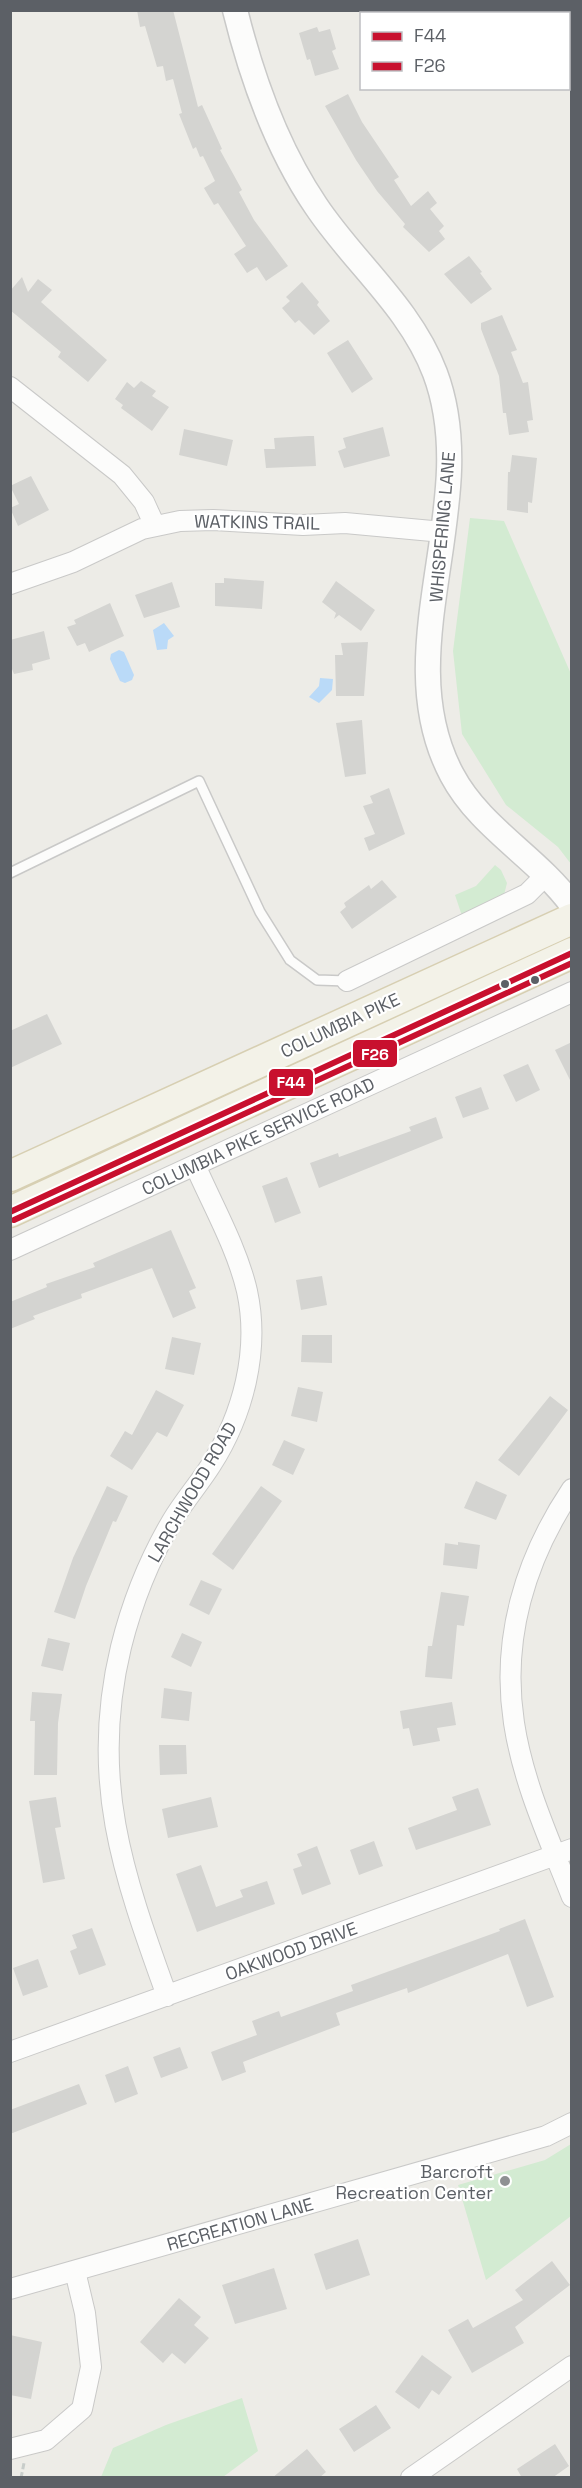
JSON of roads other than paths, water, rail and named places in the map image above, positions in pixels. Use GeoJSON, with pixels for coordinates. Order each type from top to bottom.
{"type":"FeatureCollection","features":[{"type":"Feature","properties":{"kind":"main road","name":"COLUMBIA PIKE"},"geometry":{"type":"LineString","coordinates":[[10,1176],[572,919]]}},
{"type":"Feature","properties":{"kind":"main road","name":"COLUMBIA PIKE"},"geometry":{"type":"LineString","coordinates":[[10,1212],[572,953]]}},
{"type":"Feature","properties":{"kind":"street","name":"WHISPERING LANE"},"geometry":{"type":"LineString","coordinates":[[235,10],[264,106],[291,164],[315,205],[351,253],[406,318],[422,344],[436,375],[445,407],[449,439],[443,532],[427,668],[432,723],[453,777],[472,803],[546,875],[572,905]]}},
{"type":"Feature","properties":{"kind":"street"},"geometry":{"type":"LineString","coordinates":[[10,387],[122,475],[144,502],[155,526]]}},
{"type":"Feature","properties":{"kind":"street","name":"WATKINS TRAIL"},"geometry":{"type":"LineString","coordinates":[[10,584],[64,565],[155,526],[213,520],[303,525],[345,523],[443,532]]}},
{"type":"Feature","properties":{"kind":"street"},"geometry":{"type":"LineString","coordinates":[[347,981],[527,894],[546,875]]}},
{"type":"Feature","properties":{"kind":"street","name":"COLUMBIA PIKE SERVICE ROAD"},"geometry":{"type":"LineString","coordinates":[[10,1250],[572,992]]}},
{"type":"Feature","properties":{"kind":"street","name":"LARCHWOOD ROAD"},"geometry":{"type":"LineString","coordinates":[[167,1996],[126,1879],[115,1836],[109,1791],[108,1740],[112,1693],[121,1647],[134,1604],[151,1561],[171,1522],[227,1439],[246,1383],[250,1352],[247,1293],[240,1265],[195,1165]]}},
{"type":"Feature","properties":{"kind":"street"},"geometry":{"type":"LineString","coordinates":[[572,1489],[537,1547],[516,1614],[511,1656],[511,1692],[518,1743],[564,1852],[572,1897]]}},
{"type":"Feature","properties":{"kind":"street","name":"OAKWOOD DRIVE"},"geometry":{"type":"LineString","coordinates":[[10,2052],[564,1852]]}},
{"type":"Feature","properties":{"kind":"street","name":"RECREATION LANE"},"geometry":{"type":"LineString","coordinates":[[10,2289],[546,2136],[572,2123]]}},
{"type":"Feature","properties":{"kind":"street"},"geometry":{"type":"LineString","coordinates":[[10,2449],[46,2440],[82,2409],[91,2367],[86,2313],[75,2271]]}},
{"type":"Feature","properties":{"kind":"street"},"geometry":{"type":"LineString","coordinates":[[411,2478],[572,2366]]}},
{"type":"Feature","properties":{"kind":"lane"},"geometry":{"type":"LineString","coordinates":[[10,873],[199,781],[260,912],[290,960],[317,980],[347,981]]}},
{"type":"Feature","properties":{"kind":"water"},"geometry":{"type":"Polygon","coordinates":[[[164,623],[174,636],[168,640],[167,649],[157,650],[153,630],[164,623]]]}},
{"type":"Feature","properties":{"kind":"water"},"geometry":{"type":"Polygon","coordinates":[[[119,650],[124,652],[134,675],[132,680],[125,683],[120,681],[110,659],[111,654],[119,650]]]}},
{"type":"Feature","properties":{"kind":"water"},"geometry":{"type":"Polygon","coordinates":[[[320,678],[333,679],[332,690],[319,703],[309,697],[319,686],[320,678]]]}},
{"type":"Feature","properties":{"kind":"place","name":"Barcroft Recreation Center"},"geometry":{"type":"Point","coordinates":[505,2181]}}]}
